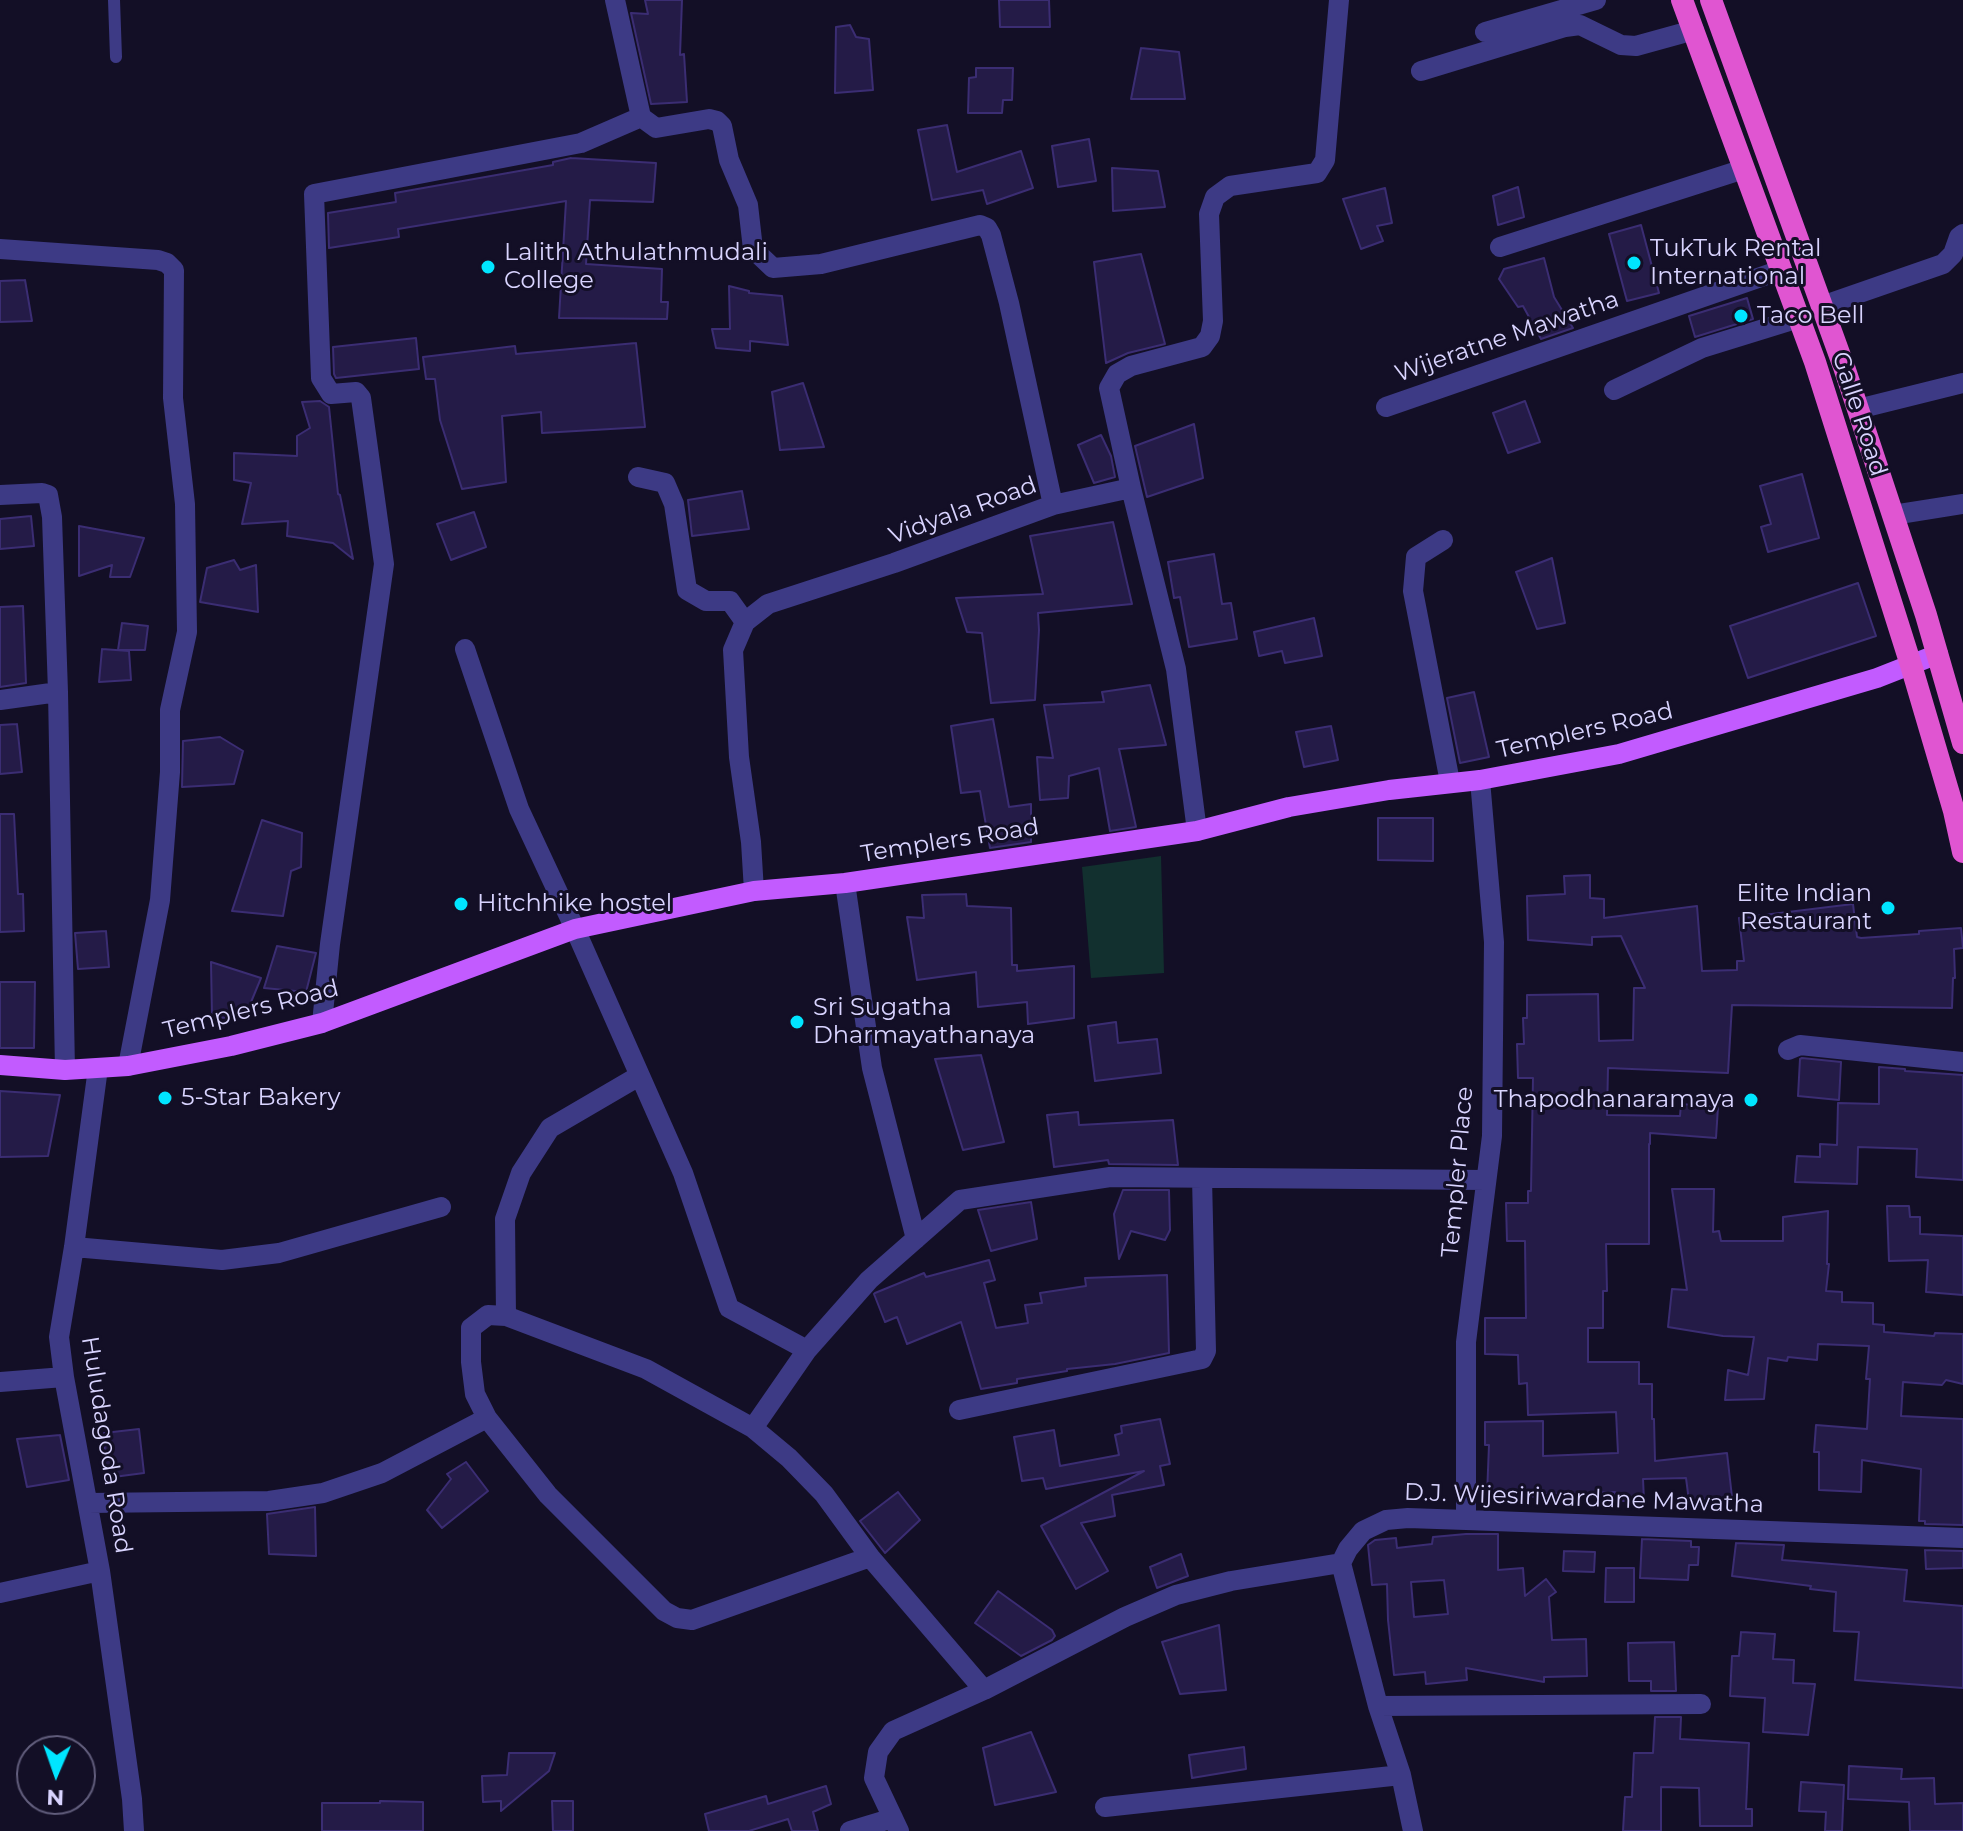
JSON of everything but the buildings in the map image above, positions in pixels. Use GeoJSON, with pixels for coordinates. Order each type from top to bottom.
{"type":"FeatureCollection","features":[{"type":"Feature","properties":{"kind":"highway","name":"Galle Road"},"geometry":{"type":"LineString","coordinates":[[1682,0],[1815,362],[1911,665],[1963,852]]}},
{"type":"Feature","properties":{"kind":"highway","name":"Galle Road"},"geometry":{"type":"LineString","coordinates":[[1711,0],[1858,409],[1938,654],[1963,743]]}},
{"type":"Feature","properties":{"kind":"main road","name":"Templers Road"},"geometry":{"type":"LineString","coordinates":[[0,1065],[65,1070],[128,1066],[231,1046],[322,1023],[575,929],[754,891],[845,883],[1197,831],[1289,807],[1389,790],[1480,780],[1619,754],[1877,678],[1938,654]]}},
{"type":"Feature","properties":{"kind":"street"},"geometry":{"type":"LineString","coordinates":[[615,0],[641,117],[656,128],[709,119],[722,126],[729,160],[748,205],[753,249],[773,268],[821,264],[980,225],[987,228],[1009,303],[1053,505]]}},
{"type":"Feature","properties":{"kind":"street"},"geometry":{"type":"LineString","coordinates":[[1197,831],[1176,669],[1109,388],[1117,374],[1131,366],[1202,347],[1210,336],[1213,321],[1209,214],[1215,197],[1230,186],[1317,173],[1325,160],[1339,0]]}},
{"type":"Feature","properties":{"kind":"street"},"geometry":{"type":"LineString","coordinates":[[1485,32],[1596,0]]}},
{"type":"Feature","properties":{"kind":"street"},"geometry":{"type":"LineString","coordinates":[[1421,71],[1565,27],[1580,25],[1621,45],[1636,46],[1694,30]]}},
{"type":"Feature","properties":{"kind":"street"},"geometry":{"type":"LineString","coordinates":[[322,1023],[330,944],[384,564],[361,398],[356,392],[331,394],[321,378],[314,194],[581,143],[641,117]]}},
{"type":"Feature","properties":{"kind":"street"},"geometry":{"type":"LineString","coordinates":[[1500,247],[1744,169]]}},
{"type":"Feature","properties":{"kind":"street"},"geometry":{"type":"LineString","coordinates":[[1822,306],[1943,264],[1953,254],[1963,234]]}},
{"type":"Feature","properties":{"kind":"street"},"geometry":{"type":"LineString","coordinates":[[0,249],[158,260],[174,270],[173,398],[185,504],[187,632],[170,710],[170,772],[160,900],[128,1066]]}},
{"type":"Feature","properties":{"kind":"street","name":"Wijeratne Mawatha"},"geometry":{"type":"LineString","coordinates":[[1386,407],[1781,270]]}},
{"type":"Feature","properties":{"kind":"street"},"geometry":{"type":"LineString","coordinates":[[1614,390],[1702,348],[1799,318]]}},
{"type":"Feature","properties":{"kind":"street"},"geometry":{"type":"LineString","coordinates":[[1858,409],[1963,383]]}},
{"type":"Feature","properties":{"kind":"street"},"geometry":{"type":"LineString","coordinates":[[638,477],[665,483],[674,504],[687,590],[706,601],[730,601],[745,622],[733,650],[739,757],[751,842],[754,891]]}},
{"type":"Feature","properties":{"kind":"street","name":"Vidyala Road"},"geometry":{"type":"LineString","coordinates":[[745,622],[768,604],[894,563],[1053,505],[1131,488]]}},
{"type":"Feature","properties":{"kind":"street"},"geometry":{"type":"LineString","coordinates":[[0,495],[48,495],[52,517],[65,1070]]}},
{"type":"Feature","properties":{"kind":"street"},"geometry":{"type":"LineString","coordinates":[[1893,515],[1963,504]]}},
{"type":"Feature","properties":{"kind":"street"},"geometry":{"type":"LineString","coordinates":[[1443,540],[1416,557],[1413,591],[1450,782]]}},
{"type":"Feature","properties":{"kind":"street"},"geometry":{"type":"LineString","coordinates":[[465,649],[519,809],[683,1173],[729,1308],[807,1350]]}},
{"type":"Feature","properties":{"kind":"street"},"geometry":{"type":"LineString","coordinates":[[0,700],[58,692]]}},
{"type":"Feature","properties":{"kind":"street","name":"Templer Place"},"geometry":{"type":"LineString","coordinates":[[1466,1520],[1466,1342],[1492,1136],[1494,942],[1480,780]]}},
{"type":"Feature","properties":{"kind":"street"},"geometry":{"type":"LineString","coordinates":[[845,883],[872,1068],[916,1239]]}},
{"type":"Feature","properties":{"kind":"street"},"geometry":{"type":"LineString","coordinates":[[1788,1050],[1800,1045],[1963,1062]]}},
{"type":"Feature","properties":{"kind":"street","name":"Huludagoda Road"},"geometry":{"type":"LineString","coordinates":[[98,1068],[59,1337],[100,1571],[134,1831]]}},
{"type":"Feature","properties":{"kind":"street"},"geometry":{"type":"LineString","coordinates":[[506,1316],[505,1219],[521,1173],[550,1128],[639,1076]]}},
{"type":"Feature","properties":{"kind":"street"},"geometry":{"type":"LineString","coordinates":[[753,1428],[807,1350],[869,1280],[960,1200],[1110,1177],[1486,1180]]}},
{"type":"Feature","properties":{"kind":"street"},"geometry":{"type":"LineString","coordinates":[[959,1410],[1202,1359],[1206,1351],[1202,1178]]}},
{"type":"Feature","properties":{"kind":"street"},"geometry":{"type":"LineString","coordinates":[[74,1247],[222,1260],[279,1253],[441,1207]]}},
{"type":"Feature","properties":{"kind":"street"},"geometry":{"type":"LineString","coordinates":[[870,1557],[692,1620],[677,1618],[664,1611],[548,1495],[487,1418],[475,1394],[471,1328],[488,1315],[506,1316],[646,1369],[753,1428],[789,1458],[824,1494],[870,1557],[984,1690]]}},
{"type":"Feature","properties":{"kind":"street"},"geometry":{"type":"LineString","coordinates":[[0,1382],[64,1377]]}},
{"type":"Feature","properties":{"kind":"street"},"geometry":{"type":"LineString","coordinates":[[88,1503],[269,1501],[323,1493],[382,1473],[487,1418]]}},
{"type":"Feature","properties":{"kind":"street","name":"D.J. Wijesiriwardane Mawatha"},"geometry":{"type":"LineString","coordinates":[[1341,1563],[1363,1531],[1386,1520],[1408,1518],[1963,1538]]}},
{"type":"Feature","properties":{"kind":"street"},"geometry":{"type":"LineString","coordinates":[[850,1831],[896,1824],[874,1778],[878,1752],[893,1731],[984,1690],[1125,1617],[1176,1595],[1231,1581],[1341,1563],[1378,1706],[1401,1775],[1413,1831]]}},
{"type":"Feature","properties":{"kind":"street"},"geometry":{"type":"LineString","coordinates":[[0,1593],[100,1571]]}},
{"type":"Feature","properties":{"kind":"street"},"geometry":{"type":"LineString","coordinates":[[1378,1706],[1701,1704]]}},
{"type":"Feature","properties":{"kind":"street"},"geometry":{"type":"LineString","coordinates":[[1105,1807],[1401,1775]]}},
{"type":"Feature","properties":{"kind":"lane"},"geometry":{"type":"LineString","coordinates":[[114,0],[116,57]]}},
{"type":"Feature","properties":{"kind":"green space"},"geometry":{"type":"Polygon","coordinates":[[[1161,856],[1164,973],[1091,978],[1082,867],[1161,856]]]}},
{"type":"Feature","properties":{"kind":"place","name":"TukTuk Rental International"},"geometry":{"type":"Point","coordinates":[1634,263]}},
{"type":"Feature","properties":{"kind":"place","name":"Lalith Athulathmudali College"},"geometry":{"type":"Point","coordinates":[488,267]}},
{"type":"Feature","properties":{"kind":"place","name":"Taco Bell"},"geometry":{"type":"Point","coordinates":[1741,316]}},
{"type":"Feature","properties":{"kind":"place","name":"Hitchhike hostel"},"geometry":{"type":"Point","coordinates":[461,904]}},
{"type":"Feature","properties":{"kind":"place","name":"Elite Indian Restaurant"},"geometry":{"type":"Point","coordinates":[1888,908]}},
{"type":"Feature","properties":{"kind":"place","name":"Sri Sugatha Dharmayathanaya"},"geometry":{"type":"Point","coordinates":[797,1022]}},
{"type":"Feature","properties":{"kind":"place","name":"5-Star Bakery"},"geometry":{"type":"Point","coordinates":[165,1098]}},
{"type":"Feature","properties":{"kind":"place","name":"Thapodhanaramaya"},"geometry":{"type":"Point","coordinates":[1751,1100]}}]}
